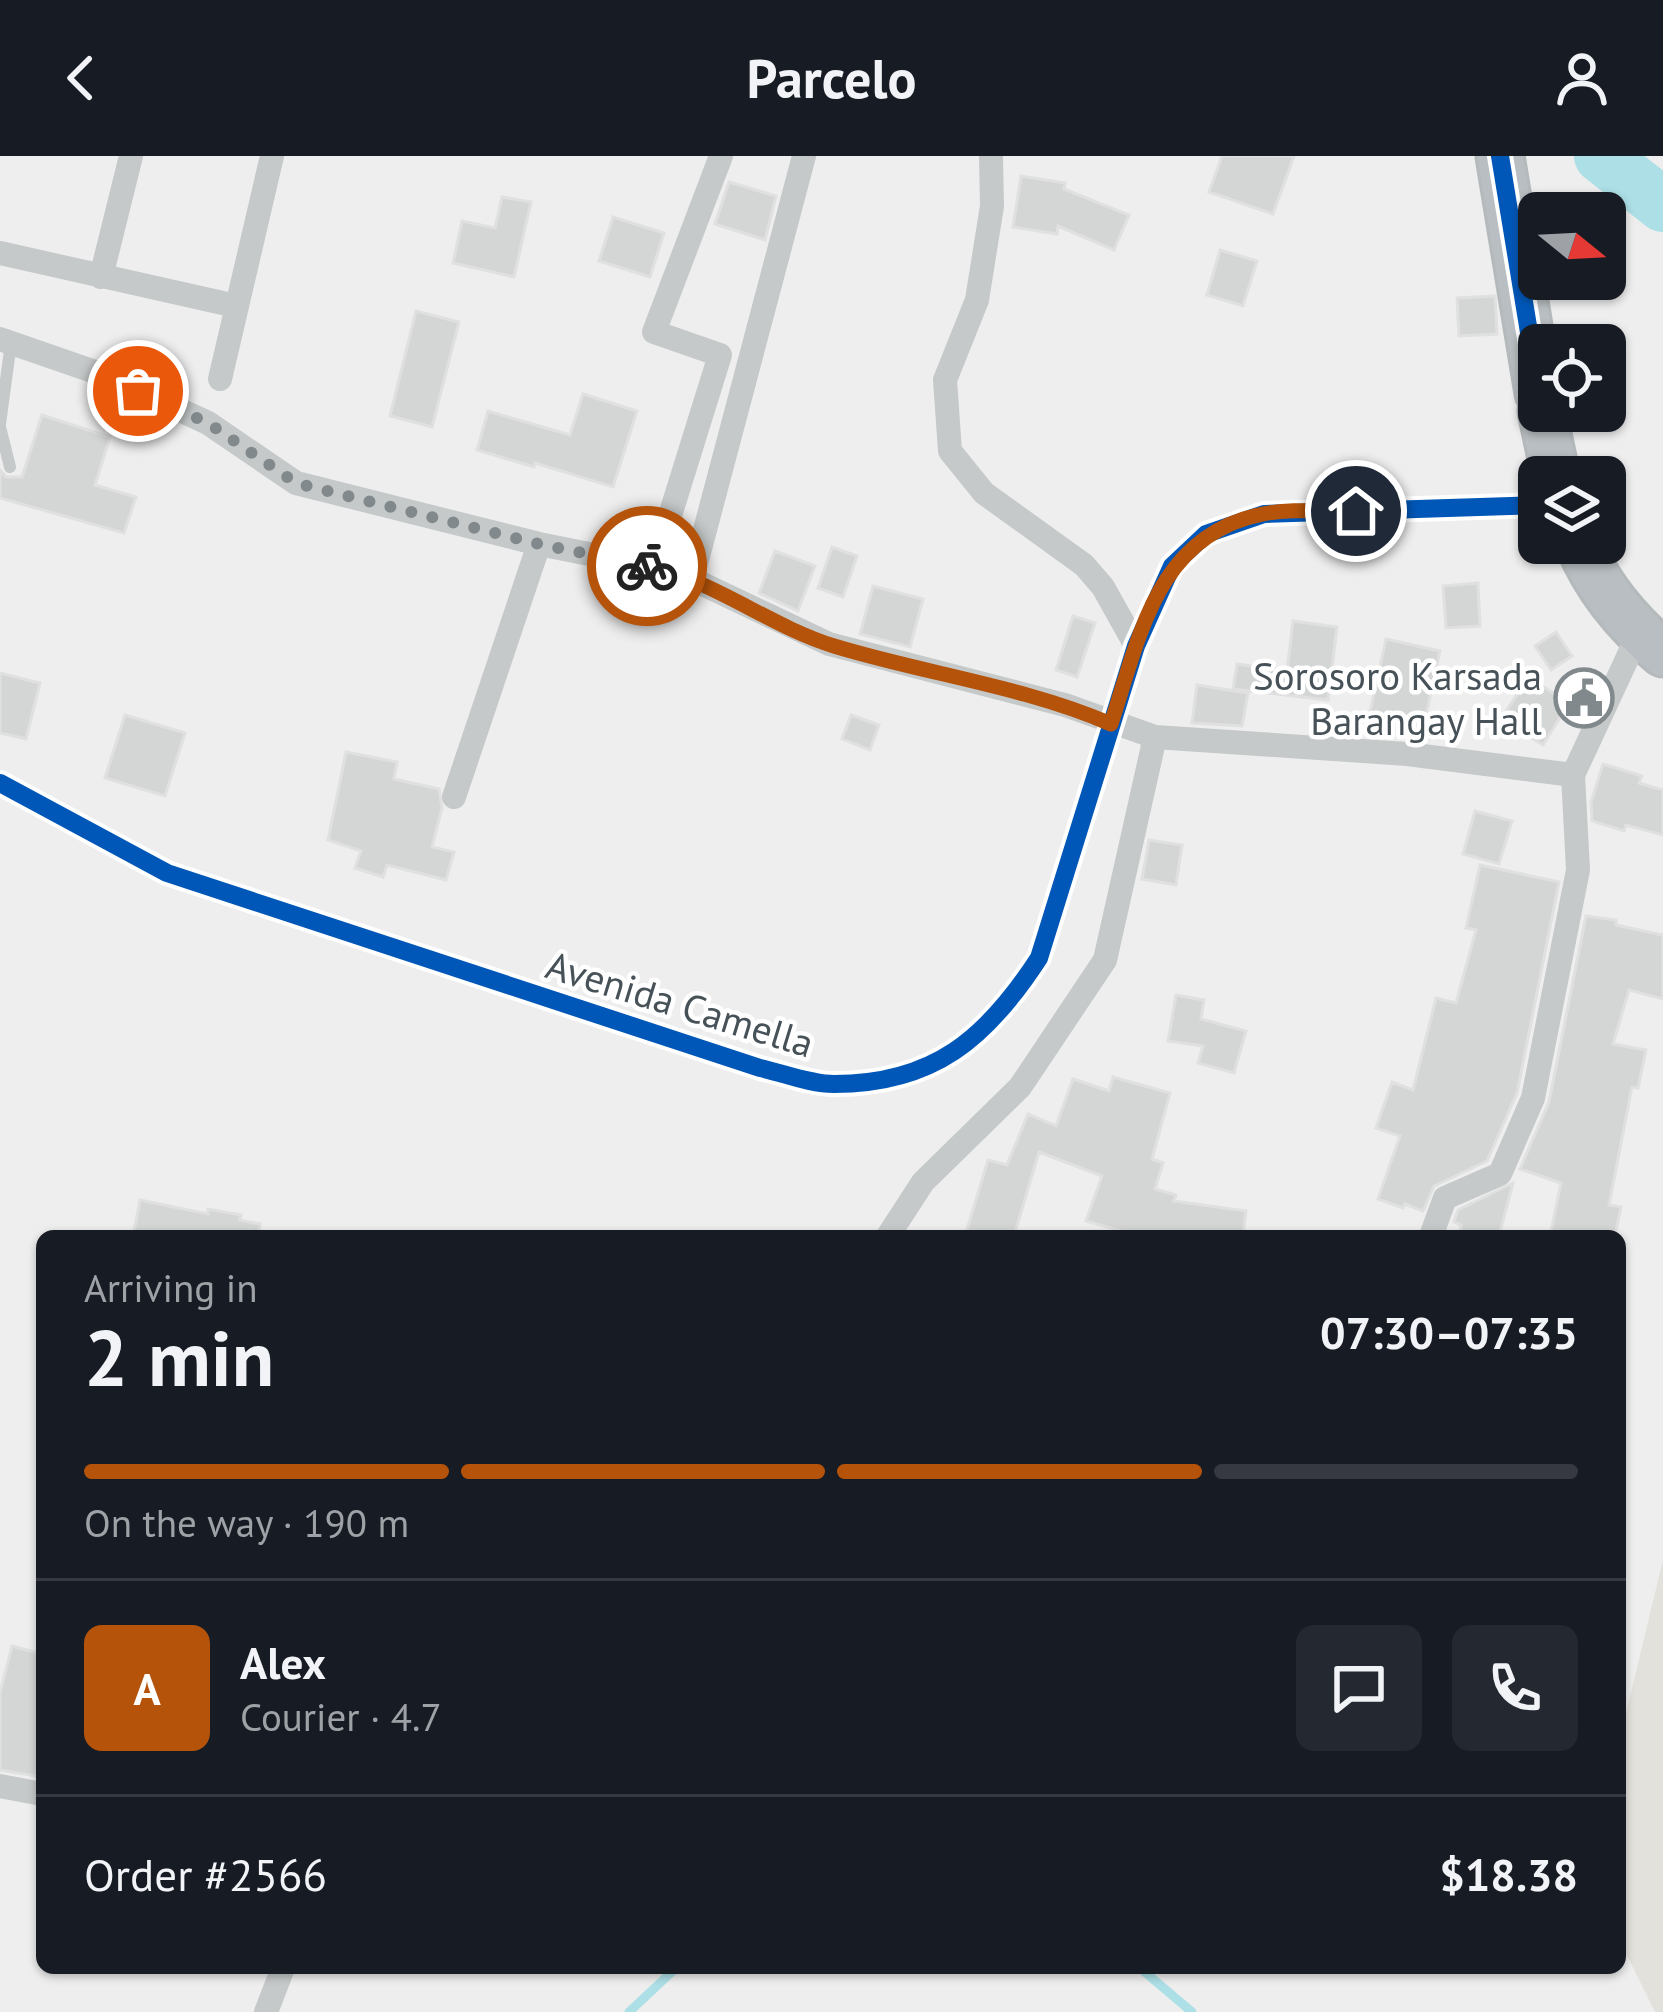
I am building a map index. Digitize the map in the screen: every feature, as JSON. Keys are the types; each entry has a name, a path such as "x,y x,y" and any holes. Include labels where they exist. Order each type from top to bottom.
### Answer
{"highway":[{"path":"1501,156 1528,324"},
{"path":"1588,564 1593,577 1651,643"}],"street":[{"path":"101,278 131,156"},
{"path":"220,379 272,156"},
{"path":"654,567 719,355 654,332 721,156"},
{"path":"692,579 804,156"},
{"path":"991,156 992,206 977,300 945,380 950,451 984,493 1084,565 1103,587 1136,646"},
{"path":"0,253 236,306"},
{"path":"5,341 104,375 208,423 296,483 539,544 654,567 692,579 829,644 1065,705 1155,737 1407,754 1573,776"},
{"name":"Avenida Camella","path":"0,783 167,873 760,1068 831,1084 888,1077 931,1064 977,1038 1012,1001 1039,958 1136,646 1172,566 1206,534 1264,514 1518,506"},
{"path":"454,797 539,544"},
{"path":"1433,1230 1445,1198 1500,1174 1533,1098 1578,870 1573,776 1651,643"},
{"path":"892,1230 923,1182 1020,1087 1105,960 1155,737"},
{"path":"0,1786 36,1793"},
{"path":"266,2012 281,1974"}],"lane":[{"path":"5,341 0,425 10,467"}],"shaded area":[{"path":"1663,1560 1663,2012 1655,2012 1626,1953 1626,1713"}],"building":[{"path":"1222,156 1294,156 1273,214 1209,192"},
{"path":"1021,176 1065,183 1064,189 1129,215 1114,250 1058,226 1057,234 1013,227"},
{"path":"729,182 776,196 765,240 715,224"},
{"path":"502,197 531,202 514,277 453,263 462,221 495,228"},
{"path":"613,217 664,233 650,277 599,261"},
{"path":"1220,250 1257,261 1243,306 1207,295"},
{"path":"1495,296 1497,334 1459,336 1457,298"},
{"path":"416,311 459,322 432,427 390,416"},
{"path":"583,394 637,411 613,487 477,450 488,411 570,435"},
{"path":"42,415 110,437 95,485 136,497 124,533 0,498 0,470 6,477 22,477"},
{"path":"832,547 857,556 843,597 818,588"},
{"path":"775,551 815,566 798,611 759,593"},
{"path":"1478,583 1480,626 1446,628 1443,586"},
{"path":"873,586 923,599 910,647 860,634"},
{"path":"1073,616 1095,623 1077,677 1056,670"},
{"path":"1293,621 1337,627 1328,700 1233,689 1237,664 1287,671"},
{"path":"1556,632 1572,656 1551,670 1535,646"},
{"path":"1386,639 1440,651 1421,739 1366,730"},
{"path":"0,673 40,683 26,739 0,733"},
{"path":"1528,677 1569,703 1543,745 1501,719"},
{"path":"1197,685 1248,693 1242,726 1192,723"},
{"path":"125,715 185,733 165,796 105,778"},
{"path":"851,715 879,725 870,750 842,739"},
{"path":"346,752 397,762 394,779 439,789 442,808 432,847 454,852 446,880 387,865 383,877 355,868 361,851 328,840"},
{"path":"1603,764 1642,776 1639,783 1663,790 1663,835 1626,825 1624,831 1592,821 1591,802"},
{"path":"1475,811 1512,821 1499,864 1463,854"},
{"path":"1149,840 1182,845 1176,885 1142,879"},
{"path":"1480,865 1559,882 1517,1093 1487,1161 1434,1186 1423,1211 1405,1204 1403,1208 1378,1199 1400,1136 1376,1128 1392,1082 1413,1090 1436,998 1456,1003 1476,930 1466,928"},
{"path":"1586,916 1663,935 1663,999 1629,990 1613,1044 1646,1050 1638,1088 1632,1087 1609,1205 1621,1207 1616,1230 1551,1230 1561,1183 1520,1169 1549,1102"},
{"path":"1176,995 1204,1000 1201,1019 1246,1031 1234,1073 1198,1063 1203,1046 1168,1041"},
{"path":"1113,1077 1170,1093 1152,1159 1163,1163 1155,1189 1176,1195 1174,1201 1246,1211 1244,1230 1117,1230 1086,1221 1102,1176 1039,1152 1016,1230 967,1230 988,1160 1007,1165 1028,1114 1056,1126 1073,1079 1109,1091"},
{"path":"1513,1183 1501,1230 1460,1230 1461,1225 1454,1222 1458,1210"},
{"path":"140,1200 208,1214 208,1209 241,1215 240,1220 260,1224 260,1230 134,1230"},
{"path":"12,1646 36,1652 36,1776 0,1770 0,1693"}],"waterway":[{"path":"1601,156 1663,205"},
{"path":"629,2012 670,1974"},
{"path":"1147,1974 1192,2012"}],"cycle path":[{"path":"1500,156 1528,324"},
{"path":"0,783 167,873 760,1068 825,1084 869,1082 901,1076 954,1051 999,1011 1039,958 1136,646 1172,566 1206,534 1264,514 1518,506"}],"way so far":[{"path":"138,391 208,423 296,483 647,566"}],"place":[{"name":"Sorosoro Karsada Barangay Hall","path":"1584,698"}],"route":[{"path":"647,566 692,579 829,644 1065,705 1111,724 1136,646 1172,566 1206,534 1264,514 1356,511"}]}
